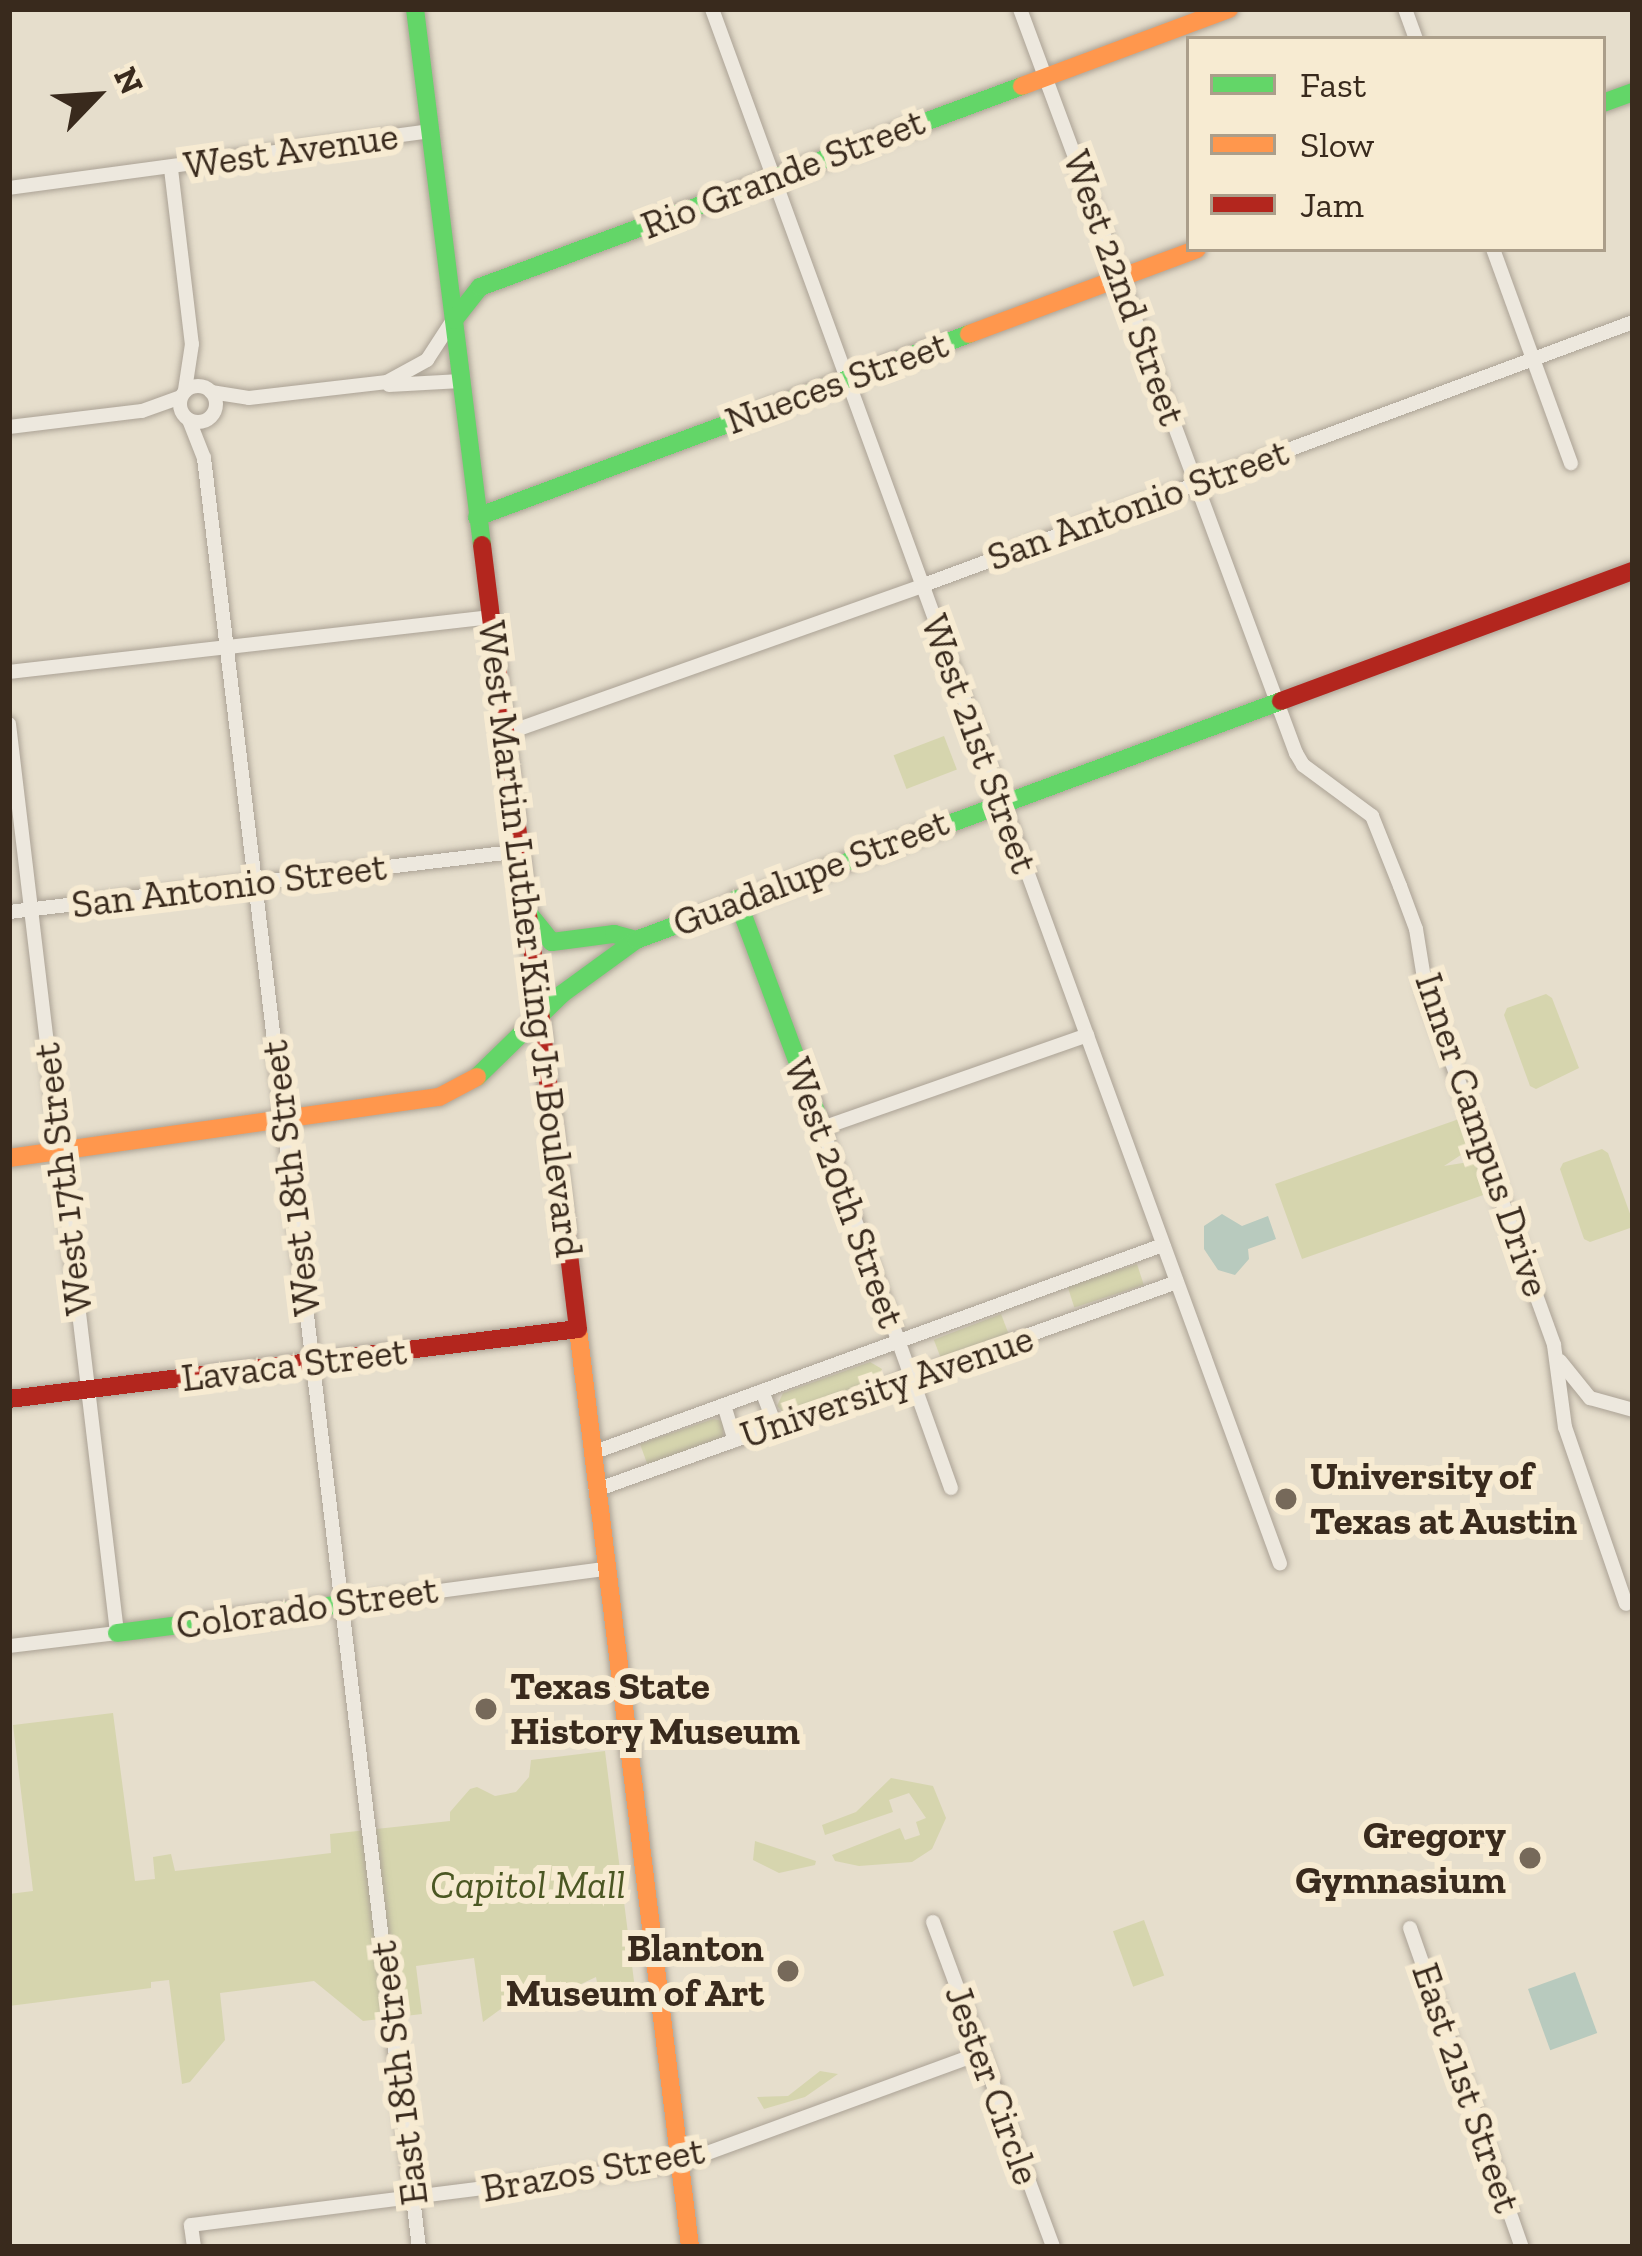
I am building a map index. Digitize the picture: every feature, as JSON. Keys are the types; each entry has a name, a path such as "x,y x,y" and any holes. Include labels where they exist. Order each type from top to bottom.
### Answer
{"main road":[{"name":"West Martin Luther King Jr Boulevard","path":"415,9 690,2247"},
{"name":"Rio Grande Street","path":"454,320 480,287 1229,9"},
{"name":"Nueces Street","path":"477,517 1189,252"},
{"name":"Guadalupe Street","path":"9,1157 439,1097 488,1072 596,964 636,940 1633,571"},
{"name":"West 20th Street","path":"737,899 821,1128"},
{"path":"529,914 552,943 614,934 636,940"},
{"name":"Lavaca Street","path":"9,1399 578,1329"},
{"name":"Colorado Street","path":"117,1633 342,1604"}],"street":[{"name":"West 21st Street","path":"712,9 1280,1564"},
{"name":"West 22nd Street","path":"1020,9 1276,703"},
{"name":"West Avenue","path":"9,188 171,170 431,130"},
{"path":"171,170 192,344 210,390"},
{"path":"1494,252 1571,463"},
{"name":"Rio Grande Street","path":"372,385 421,365 454,320"},
{"name":"San Antonio Street","path":"507,733 921,586 1633,322"},
{"path":"9,428 142,411 183,394 192,344"},
{"name":"Rio Grande Street","path":"183,394 210,390 249,398 461,381"},
{"name":"West 18th Street","path":"204,458 212,416 210,390"},
{"name":"West 18th Street","path":"183,394 186,418 204,458 378,1899"},
{"name":"Rio Grande Street","path":"186,418 212,416 249,398"},
{"path":"142,411 186,418"},
{"path":"9,672 490,617"},
{"name":"Inner Campus Drive","path":"1276,703 1303,765 1367,810 1376,824 1416,929 1426,991 1554,1345 1564,1426 1626,1604"},
{"name":"West 17th Street","path":"9,724 117,1633"},
{"name":"San Antonio Street","path":"9,912 521,851"},
{"path":"821,1128 1087,1035"},
{"name":"West 20th Street","path":"821,1128 951,1488"},
{"name":"University Avenue","path":"592,1453 1163,1245"},
{"name":"University Avenue","path":"596,1490 1177,1282"},
{"path":"1554,1345 1570,1379 1590,1398 1633,1410"},
{"path":"762,1391 775,1425"},
{"path":"724,1405 735,1440"},
{"name":"Colorado Street","path":"342,1604 605,1569"},
{"name":"Colorado Street","path":"9,1646 117,1633"},
{"name":"East 18th Street","path":"378,1899 419,2247"},
{"name":"Jester Circle","path":"933,1922 1052,2247"},
{"name":"East 21st Street","path":"1410,1928 1522,2247"},
{"name":"Brazos Street","path":"194,2247 191,2224 413,2200 680,2163 981,2053"}],"green space":[{"path":"944,736 957,770 906,789 894,755"},
{"path":"1546,994 1552,998 1579,1068 1536,1089 1530,1086 1504,1015 1507,1008"},
{"path":"1459,1119 1470,1149 1444,1166 1475,1161 1486,1194 1302,1259 1275,1184"},
{"path":"1602,1149 1608,1153 1633,1222 1630,1228 1590,1242 1584,1239 1560,1169 1563,1163"},
{"path":"1137,1264 1144,1285 1074,1307 1068,1287"},
{"path":"1001,1314 1009,1335 942,1360 934,1340"},
{"path":"870,1362 882,1369 877,1383 786,1415 777,1406 783,1393"},
{"path":"713,1419 723,1421 723,1438 648,1466 640,1444"},
{"name":"Capitol Mall","path":"113,1713 135,1881 155,1879 153,1857 171,1854 175,1871 331,1853 330,1834 450,1821 450,1812 470,1789 477,1787 495,1796 516,1792 529,1777 531,1760 605,1751 635,1989 599,1993 596,1977 577,1986 552,1986 520,1995 483,2022 474,1958 416,1966 422,2014 363,2021 314,1981 220,1993 225,2040 190,2082 182,2084 169,1980 151,1982 151,1988 9,2006 9,1894 33,1891 13,1725"},
{"path":"891,1778 933,1786 946,1818 932,1849 912,1862 859,1866 835,1861 832,1855 900,1828 905,1840 920,1835 916,1822 926,1818 909,1793 889,1800 893,1812 825,1835 822,1825 856,1812"},
{"path":"755,1841 816,1861 815,1865 779,1873 753,1860"},
{"path":"1144,1920 1164,1975 1133,1987 1113,1931"},
{"path":"820,2071 838,2074 805,2097 764,2109 757,2097 788,2096"}],"shaded area":[{"path":"1222,1214 1242,1226 1268,1216 1276,1239 1248,1249 1249,1259 1235,1275 1218,1270 1204,1249 1204,1226"},
{"path":"1575,1972 1597,2033 1550,2050 1528,1989"}],"traffic: fast":[{"path":"415,9 482,545"},
{"path":"454,320 480,287 1022,86"},
{"path":"1606,102 1633,92"},
{"path":"477,517 969,334"},
{"path":"477,1077 562,994 636,940 1281,701"},
{"path":"737,899 822,1128"},
{"path":"529,914 552,942 614,934 636,940"},
{"path":"117,1633 342,1604"}],"traffic: slow":[{"path":"1022,86 1229,9"},
{"path":"969,334 1189,252"},
{"path":"9,1158 439,1097 477,1077"},
{"path":"578,1329 690,2247"}],"traffic: jam":[{"path":"482,545 541,1021"},
{"path":"1281,701 1633,571"},
{"path":"9,1399 578,1329 541,1021"}],"place":[{"name":"University of Texas at Austin","path":"1286,1499"},
{"name":"Texas State History Museum","path":"486,1709"},
{"name":"Gregory Gymnasium","path":"1530,1858"},
{"name":"Blanton Museum of Art","path":"788,1971"}]}
